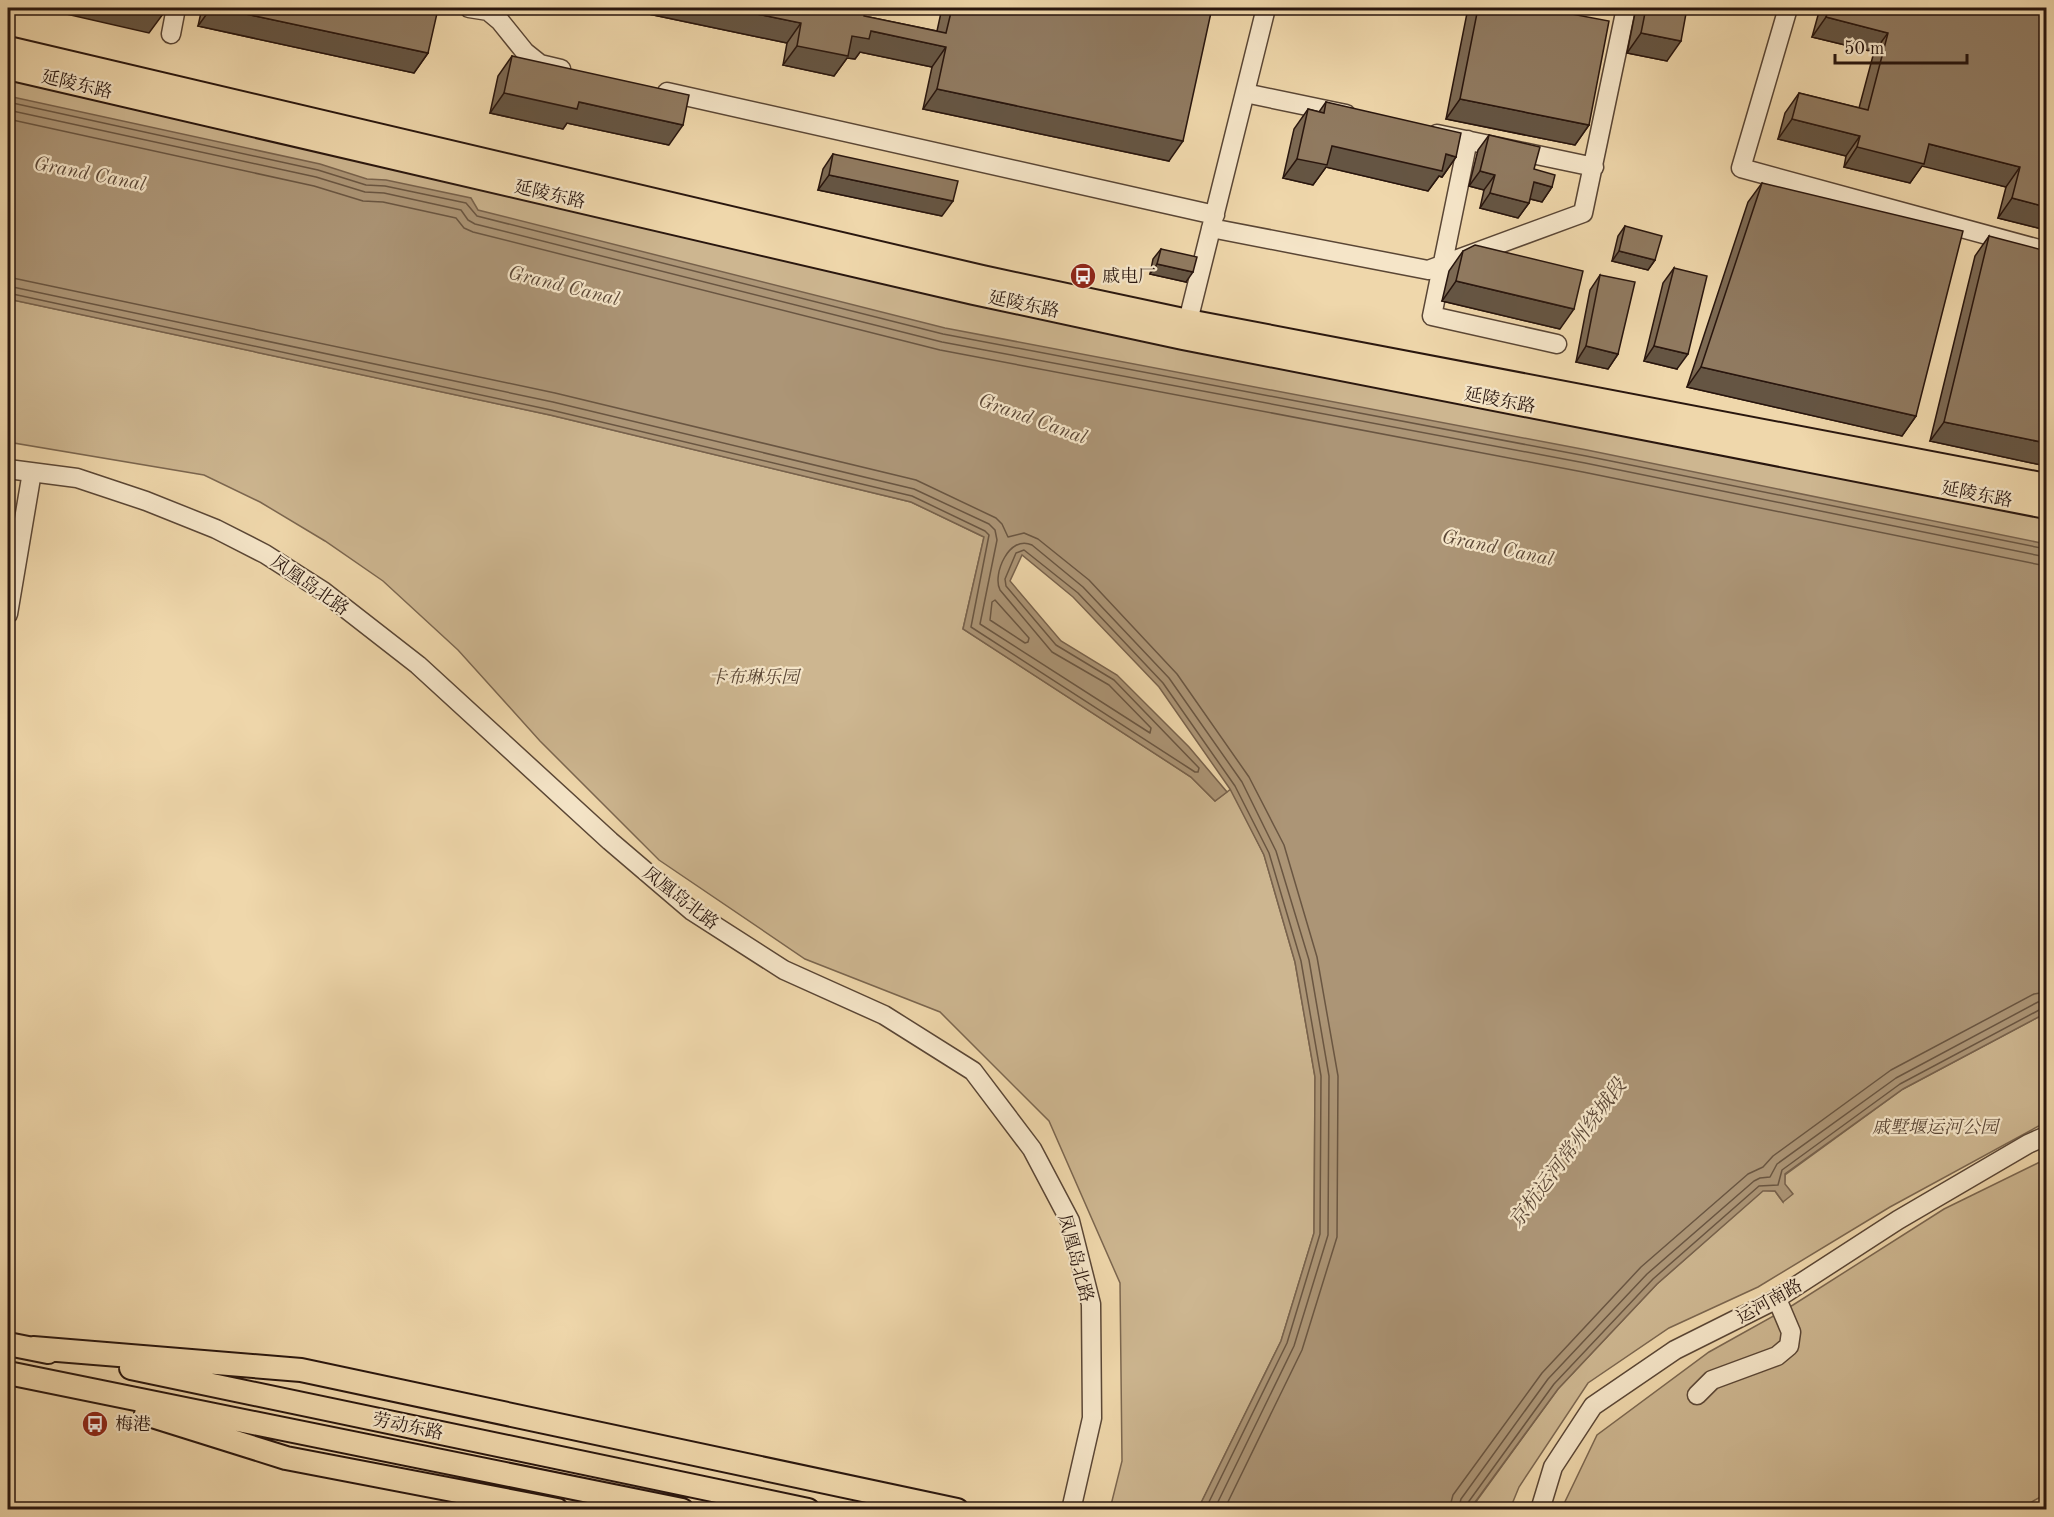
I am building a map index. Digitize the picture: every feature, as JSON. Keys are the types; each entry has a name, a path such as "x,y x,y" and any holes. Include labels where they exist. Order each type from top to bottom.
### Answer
{"main road":[{"name":"延陵东路","path":"8,48 982,278 1188,321 2046,485"},
{"name":"延陵东路","path":"8,68 974,293 1183,338 2046,507"},
{"name":"劳动东路","path":"8,1344 808,1509"},
{"path":"33,1348 301,1370 957,1509"},
{"name":"劳动东路","path":"17,1375 682,1509"},
{"path":"17,1375 286,1458 557,1509"}],"street":[{"path":"171,34 177,8"},
{"path":"469,8 502,14 525,52 540,64 575,72"},
{"path":"1188,321 1266,8"},
{"path":"645,87 1213,222 1428,270 1583,213 1626,8"},
{"path":"1788,8 1741,168 2046,251"},
{"path":"1245,93 1367,119"},
{"path":"1423,131 1594,167"},
{"path":"1468,140 1432,316 1557,344"},
{"name":"凤凰岛北路","path":"8,469 76,478 146,501 216,529 265,554 323,591 418,665 610,841 692,911 784,970 884,1015 973,1071 1032,1149 1070,1221 1090,1304 1092,1418 1071,1509"},
{"path":"8,614 32,472"},
{"name":"运河南路","path":"1540,1509 1553,1467 1593,1406 1675,1350 1777,1299 1898,1220 2028,1144 2046,1136"},
{"path":"1697,1395 1712,1380 1777,1356 1789,1346 1791,1332 1777,1299"}],"green space":[{"path":"8,80 961,301 2046,515 2046,563 957,335 8,109"},
{"name":"卡布琳乐园","path":"8,299 550,415 911,502 984,537 963,629 1191,777 1215,801 1231,789 1264,855 1295,962 1315,1077 1314,1233 1281,1341 1198,1509 1110,1509 1122,1461 1120,1283 1049,1121 940,1012 805,959 659,860 540,741 458,650 383,581 325,541 260,502 204,475 8,442"},
{"name":"戚墅堰运河公园","path":"2046,1013 2046,1122 1890,1207 1758,1287 1669,1328 1588,1383 1519,1487 1510,1509 1470,1510 1558,1389 1657,1284 1763,1190 1775,1191 1783,1202 1785,1175 1903,1089"},
{"path":"2046,1159 2046,1494 2017,1510 1561,1510 1597,1435 1709,1352 1793,1305 1944,1209"}],"water":[{"path":"8,96 320,164 367,179 386,180 471,198 478,210 945,328 1587,450 2046,544 2046,1013 1903,1089 1785,1174 1785,1184 1793,1194 1783,1202 1775,1191 1763,1191 1657,1284 1558,1389 1470,1509 1198,1509 1281,1341 1314,1233 1315,1077 1295,962 1264,855 1230,789 1159,687 1073,597 1022,555 1010,581 1061,641 1117,675 1189,747 1227,792 1215,801 1191,777 963,629 984,537 911,502 550,415 8,299"}],"building":[{"path":"138,8 165,8 163,14"},
{"path":"218,8 429,8 438,9 428,53"},
{"path":"727,8 866,8 864,16 946,33 952,8 1212,8 1183,141 937,89 946,47 871,31 869,39 852,36 848,56 797,46 801,23"},
{"path":"1478,8 1540,8 1609,21 1589,125 1460,99"},
{"path":"1646,8 1687,8 1681,41 1641,33"},
{"path":"1829,8 2046,8 2046,207 2012,198 2020,167 1929,144 1924,164 1857,147 1860,136 1792,119 1799,93 1868,110 1888,33 1826,17"},
{"path":"512,56 689,95 683,125 579,102 577,109 504,93"},
{"path":"1326,102 1461,133 1456,157 1446,154 1442,171 1332,146 1327,165 1297,159 1308,109 1324,113"},
{"path":"1489,135 1540,147 1534,169 1555,175 1552,187 1534,182 1529,203 1490,193 1495,175 1480,171"},
{"path":"833,154 958,181 953,201 829,175"},
{"path":"1762,183 1963,231 1916,416 1701,367"},
{"path":"1625,226 1662,236 1655,260 1619,251"},
{"path":"1989,236 2046,251 2046,443 1944,422"},
{"path":"1475,245 1583,271 1574,309 1456,281 1463,251"},
{"path":"1161,249 1197,257 1193,272 1157,264"},
{"path":"1674,268 1707,276 1688,354 1654,346"},
{"path":"1600,275 1635,282 1618,354 1586,346"}],"place":[{"name":"戚电厂","path":"1083,276"},
{"name":"梅港","path":"95,1424"}],"water label":[{"name":"Grand Canal","path":"90,173"},
{"name":"Grand Canal","path":"564,285"},
{"name":"Grand Canal","path":"1033,418"},
{"name":"Grand Canal","path":"1498,547"},
{"name":"京杭运河常州绕城段","path":"1567,1153"}]}
